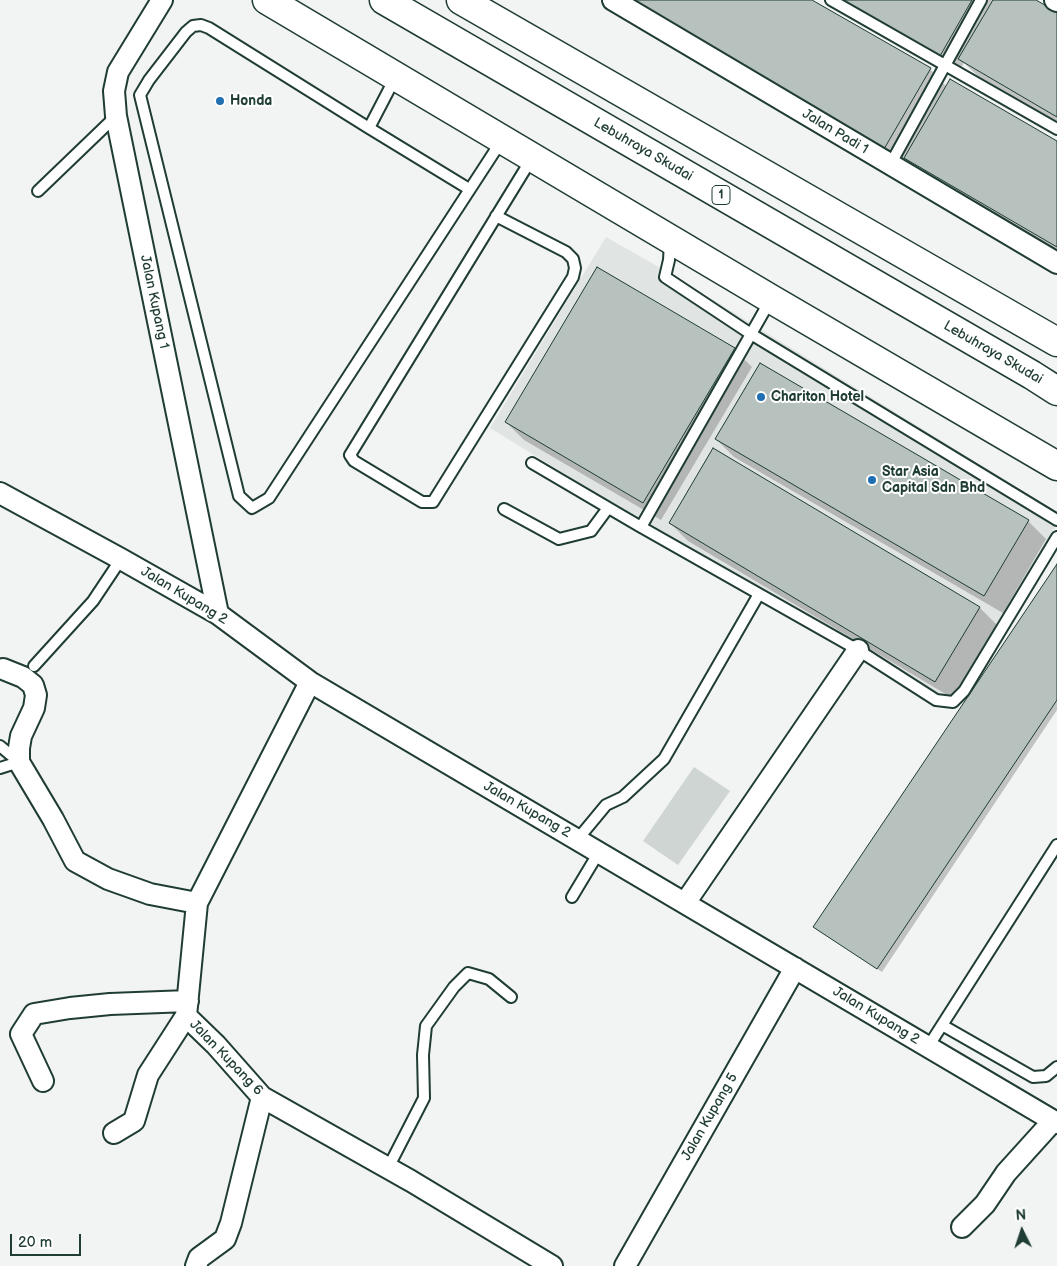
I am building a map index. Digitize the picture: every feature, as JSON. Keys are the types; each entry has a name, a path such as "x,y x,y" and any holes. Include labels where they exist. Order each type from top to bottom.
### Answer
{"main road":[{"path":"268,0 771,299 1057,466"},
{"name":"Lebuhraya Skudai","path":"384,0 1057,391"},
{"path":"461,0 1057,342"}],"street":[{"name":"Jalan Kupang 1","path":"162,0 118,72 114,91 116,116 218,614"},
{"name":"Jalan Padi 1","path":"613,0 1057,263"},
{"name":"Jalan Kupang 2","path":"0,493 218,614 310,682 1055,1122"},
{"path":"685,903 858,650"},
{"path":"3,669 33,685 36,695 34,708 9,765 54,819 75,860 108,879 150,894 197,903"},
{"name":"Jalan Kupang 6","path":"310,682 197,903 187,1008 216,1045 262,1097 388,1168 552,1266"},
{"name":"Jalan Kupang 5","path":"625,1266 795,968"},
{"path":"43,1081 21,1034 34,1014 110,1004 187,1008 148,1075 134,1121 114,1133"},
{"path":"196,1266 200,1258 224,1239 231,1223 262,1097"},
{"path":"962,1227 985,1204 1006,1173 1055,1122"}],"lane":[{"path":"831,0 1057,129"},
{"path":"890,165 981,0"},
{"path":"469,189 209,28 201,25 193,26 186,32 149,80 140,95 239,496 252,508 269,498 502,139"},
{"path":"369,128 397,76"},
{"path":"38,191 116,116"},
{"path":"496,216 566,252 573,259 575,268 573,277 433,502 422,502 354,461 350,455 532,157"},
{"path":"670,239 669,260 665,277 750,334 1057,520"},
{"path":"641,527 771,299"},
{"path":"532,463 858,650 936,700 953,702 964,691 1057,537"},
{"path":"504,509 559,539 591,531 608,508"},
{"path":"34,666 93,601 121,559"},
{"path":"577,840 606,805 623,798 664,758 759,594"},
{"path":"0,746 9,765"},
{"path":"928,1047 1057,845"},
{"path":"572,897 598,852"},
{"path":"388,1168 424,1098 423,1055 426,1026 454,987 468,973 489,979 511,997"},
{"path":"942,1025 1033,1078 1046,1076 1057,1067"}],"shaded area":[{"path":"606,237 671,274 1057,512 1057,524 959,686 950,695 939,695 853,641 635,517 490,428"},
{"path":"694,767 730,791 678,865 643,841"}],"building":[{"path":"626,0 812,0 931,68 884,149"},
{"path":"843,0 972,0 940,56"},
{"path":"993,0 1036,0 1057,12 1057,117 958,59"},
{"path":"950,79 1057,141 1057,247 904,158"},
{"path":"597,267 735,348 643,503 505,422"},
{"name":"Star Asia Capital Sdn Bhd","path":"760,363 1029,520 984,596 715,439"},
{"path":"713,448 980,607 935,682 669,523"},
{"path":"1057,564 1057,700 877,969 813,927"}],"place":[{"name":"Honda","path":"220,101"},
{"name":"Chariton Hotel","path":"761,397"},
{"name":"Star Asia Capital Sdn Bhd","path":"872,480"}]}
